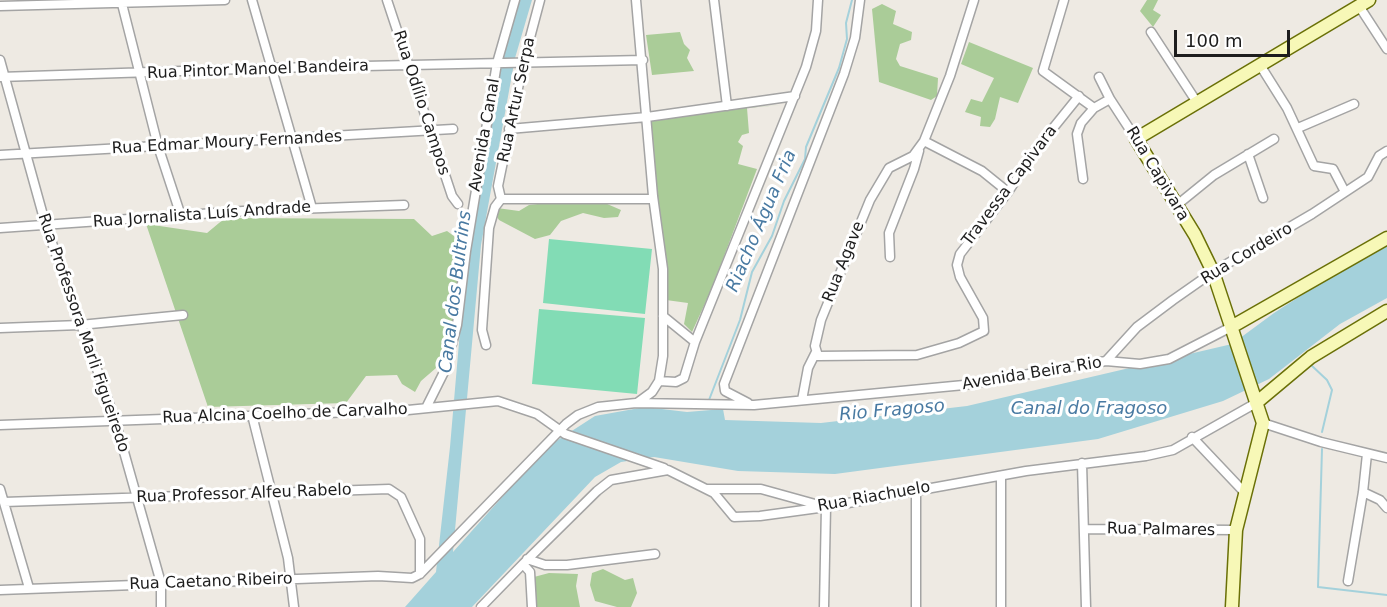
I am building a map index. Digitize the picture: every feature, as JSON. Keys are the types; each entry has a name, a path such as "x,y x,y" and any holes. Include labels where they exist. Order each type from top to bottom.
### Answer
{"main road":[{"path":"1136,139 1198,104 1361,2"},
{"name":"Rua Capivara","path":"1136,139 1177,206 1213,272 1263,423"},
{"name":"Avenida Beira Rio","path":"1234,331 1387,238"},
{"path":"1255,400 1311,357 1387,311"},
{"path":"1232,607 1236,530 1263,423"}],"street":[{"path":"0,6 225,0"},
{"path":"252,0 294,139 312,208"},
{"name":"Rua Odílio Campos","path":"387,0 452,196 458,204"},
{"name":"Avenida Canal","path":"426,408 445,370 457,325 466,251 499,63 515,0"},
{"name":"Rua Artur Serpa","path":"501,199 498,186 519,64 540,0"},
{"path":"636,0 643,60 653,199 663,269 663,356 659,381 652,392 636,404"},
{"path":"714,0 727,106"},
{"path":"659,381 683,379 694,342 795,96 814,39 818,0"},
{"path":"754,405 730,395 725,391 724,384 844,74 855,38 860,0"},
{"path":"1064,0 1043,71 1094,108"},
{"path":"121,1 158,146 181,216"},
{"path":"1361,2 1387,49"},
{"path":"890,257 889,233 950,76 973,4"},
{"path":"1151,32 1198,104"},
{"name":"Rua Professora Marli Figueiredo","path":"0,60 2,77 27,154 46,226 115,420 161,583 161,607"},
{"name":"Rua Pintor Manoel Bandeira","path":"2,77 272,68 643,60"},
{"path":"1260,65 1298,128 1314,166 1333,169 1346,192"},
{"name":"Rua Capivara","path":"1099,77 1110,99 1136,139"},
{"path":"509,129 647,117 795,96"},
{"name":"Travessa Capivara","path":"816,352 824,358 917,355 959,343 980,334 986,326 962,281 958,270 958,258 1008,192 1036,148 1079,96"},
{"path":"1083,179 1077,134 1082,123 1094,108 1110,99"},
{"path":"1298,128 1354,104"},
{"name":"Rua Edmar Moury Fernandes","path":"0,155 453,129"},
{"path":"1177,206 1214,175 1274,139"},
{"path":"922,144 982,171 1008,192"},
{"name":"Rua Agave","path":"801,400 808,368 816,352 821,320 870,200 889,168 913,156 922,144"},
{"name":"Rua Cordeiro","path":"1106,361 1137,327 1213,272 1368,177 1376,159 1387,151"},
{"path":"1248,154 1263,198"},
{"path":"486,345 482,330 489,228 495,207 501,199 653,199"},
{"name":"Rua Jornalista Luís Andrade","path":"0,228 312,208 404,205"},
{"path":"0,328 183,315"},
{"path":"663,316 694,342"},
{"name":"Avenida Beira Rio","path":"420,574 563,433 573,418 586,411 616,404 754,405 964,385 1106,361 1131,365 1169,359 1234,331"},
{"name":"Rua Riachuelo","path":"668,470 716,495 734,517 826,507 1001,476 1082,463 1146,456 1173,450 1192,436 1255,400"},
{"name":"Rua Alcina Coelho de Carvalho","path":"0,425 450,408 498,401 537,414 563,433 668,470"},
{"path":"252,415 293,580 294,607"},
{"path":"1263,423 1366,454 1387,458"},
{"path":"1192,436 1245,493"},
{"path":"1348,581 1364,492 1366,454"},
{"path":"1082,463 1086,607"},
{"path":"481,607 604,484 621,478 668,470"},
{"path":"1001,476 1001,607"},
{"path":"0,489 29,588"},
{"name":"Rua Professor Alfeu Rabelo","path":"4,502 393,489 401,497 420,539 420,574"},
{"path":"707,489 761,489 826,507 824,607"},
{"path":"916,490 916,607"},
{"path":"1364,492 1380,500 1387,508"},
{"name":"Rua Palmares","path":"1085,529 1236,530"},
{"path":"525,561 545,565 567,565 655,554"},
{"path":"525,561 530,572 532,607"},
{"name":"Rua Caetano Ribeiro","path":"0,590 378,576 409,579 420,574"}],"green space":[{"path":"1147,0 1158,0 1153,10 1161,15 1153,27 1140,11"},
{"path":"882,4 896,11 893,24 912,32 911,40 900,44 896,59 900,66 938,78 937,96 931,100 879,82 872,9"},
{"path":"680,32 684,44 690,50 687,58 694,71 652,75 646,35"},
{"path":"969,42 1033,68 1018,103 1000,97 995,119 990,127 980,126 981,117 965,112 971,99 982,102 994,78 961,64"},
{"path":"781,105 747,108 749,133 742,135 738,142 743,146 738,164 757,169 712,288 692,332 684,324 688,303 666,300 647,117 677,113"},
{"path":"572,200 598,200 621,210 618,217 604,218 583,213 561,221 550,235 535,239 499,220 496,215 497,208 519,211 529,205"},
{"path":"225,218 414,219 432,236 447,231 462,242 450,351 421,381 415,392 402,384 397,375 366,376 346,403 208,407 146,224 207,233"},
{"path":"549,239 652,249 645,314 543,303"},
{"path":"539,309 645,318 637,394 532,384"},
{"path":"603,569 625,580 633,578 637,593 631,607 617,607 595,601 590,585 592,573"},
{"path":"549,573 578,574 576,586 580,607 533,607 534,577"}],"water":[{"name":"Canal do Fragoso","path":"519,0 532,0 515,58 481,245 453,552 547,447 595,416 645,407 687,412 723,409 725,420 821,423 967,406 1232,344 1274,313 1387,240 1387,298 1340,324 1269,379 1223,401 1098,439 835,474 738,471 654,457 621,462 595,477 472,607 405,607 436,572 450,447 466,261 502,58"}],"waterway":[{"name":"Riacho Água Fria","path":"709,400 740,320 752,272 772,236 784,201 805,159 806,147 839,68 847,39 846,23 852,0"},
{"path":"1311,365 1327,380 1332,390 1322,432"},
{"path":"1322,449 1318,587 1387,595"}],"water label":[{"name":"Canal dos Bultrins","path":"456,292"},
{"name":"Rio Fragoso","path":"892,411"}]}
